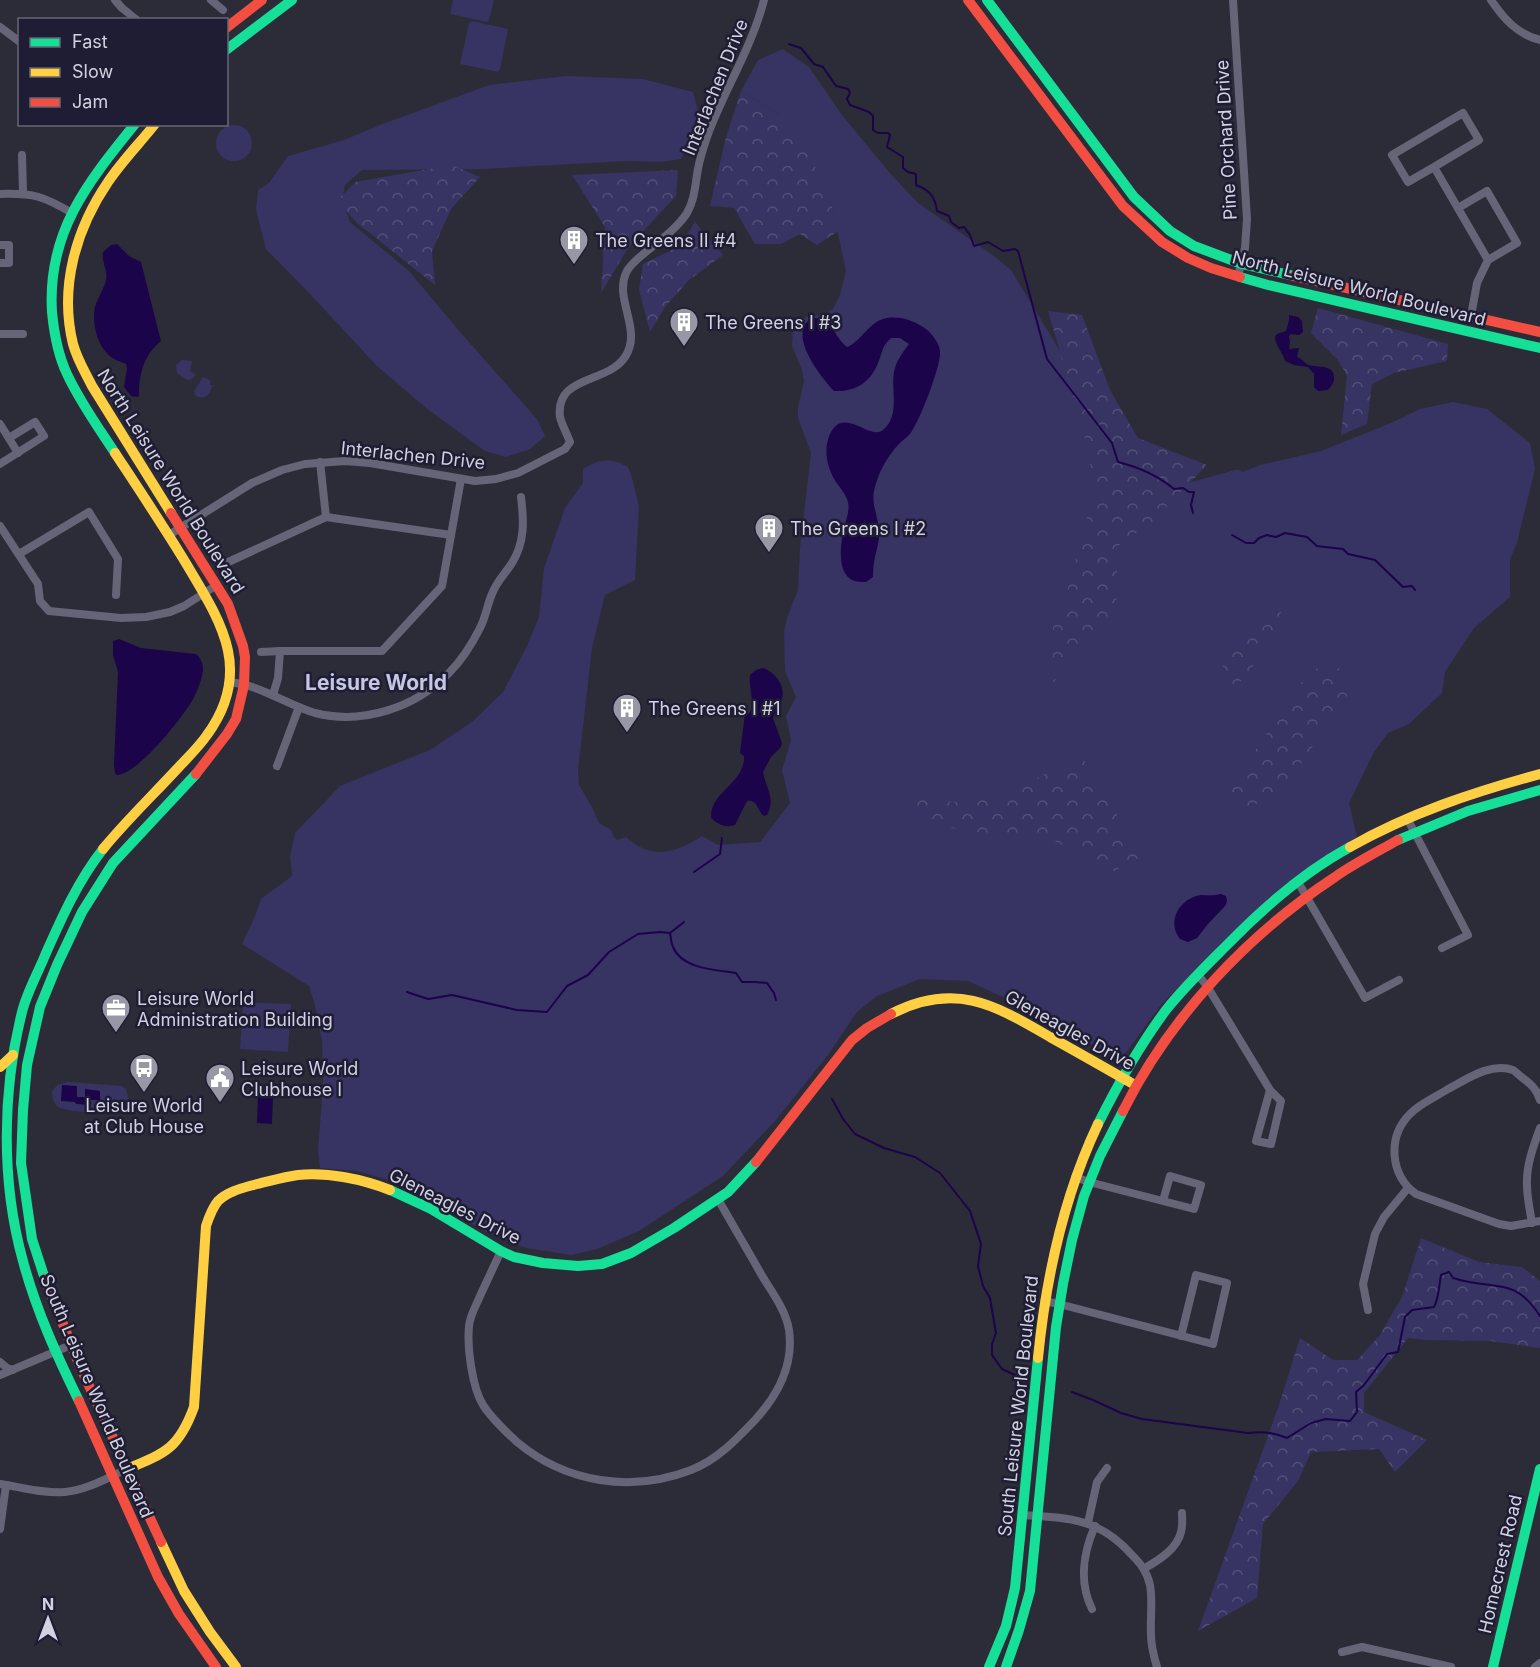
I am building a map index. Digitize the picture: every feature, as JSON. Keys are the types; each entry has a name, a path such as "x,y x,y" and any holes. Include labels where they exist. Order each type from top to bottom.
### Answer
{"street":[{"path":"115,0 134,18"},
{"path":"211,0 223,10"},
{"path":"228,26 262,0"},
{"path":"228,48 292,0"},
{"name":"Interlachen Drive","path":"169,535 252,483 282,470 321,462 345,461 370,463 461,479 484,480 509,476 565,449 570,442 560,416 564,395 575,385 617,366 629,350 632,336 624,291 626,273 633,262 678,225 689,210 694,196 700,159 710,130 753,32 764,0"},
{"name":"North Leisure World Boulevard","path":"987,0 1134,197 1170,231 1186,241 1242,264 1540,332"},
{"name":"Pine Orchard Drive","path":"1233,0 1247,219 1245,248 1238,276"},
{"path":"1491,0 1516,30 1540,40"},
{"name":"North Leisure World Boulevard","path":"974,2 1130,213 1162,242 1188,258 1269,285 1540,348"},
{"path":"0,27 18,40"},
{"path":"1463,113 1479,140 1434,167 1408,182 1392,155 1463,113"},
{"name":"North Leisure World Boulevard","path":"4,1082 13,1054 22,1010 66,907 83,876 122,826 212,728 220,713 229,682 230,668 226,638 214,608 77,393 66,372 59,351 52,312 52,281 62,233 93,178 133,126"},
{"name":"North Leisure World Boulevard","path":"23,1102 27,1065 40,1006 82,912 113,863 190,781 227,734 236,719 244,685 243,646 228,604 92,386 73,346 69,330 69,282 72,258 86,220 110,179 153,126"},
{"path":"22,155 22,194"},
{"path":"1434,167 1488,260"},
{"path":"1458,208 1487,191 1517,243 1488,260 1477,283 1471,316"},
{"path":"0,194 35,195 72,213"},
{"path":"0,245 9,245 9,262 0,263"},
{"path":"0,334 22,334"},
{"path":"0,464 44,436 35,422 9,438"},
{"path":"0,424 18,453"},
{"path":"321,462 326,517"},
{"path":"261,652 382,651 442,586 461,479"},
{"path":"229,682 273,695 314,713 343,718 382,712 419,697 449,673 480,628 486,615 490,596 520,547 524,527 521,497"},
{"path":"19,554 89,512 118,559 116,595"},
{"path":"224,564 326,517 451,535"},
{"path":"0,526 38,584 40,601 49,611 121,618 146,617 170,612 184,606 217,585"},
{"path":"273,695 278,678 280,651"},
{"path":"277,766 299,707"},
{"name":"South Leisure World Boulevard","path":"989,1667 1006,1626 1015,1588 1044,1301 1057,1232 1088,1144 1122,1077 1160,1019 1198,975 1251,920 1298,882 1369,836 1407,819 1475,792 1540,774"},
{"name":"South Leisure World Boulevard","path":"1006,1667 1030,1592 1059,1304 1074,1234 1099,1156 1135,1084 1171,1031 1222,969 1262,931 1307,896 1377,850 1414,833 1514,795 1540,790"},
{"path":"1407,819 1468,935 1442,948"},
{"path":"1298,882 1365,998 1399,980"},
{"path":"1198,975 1270,1090 1281,1101 1271,1144 1256,1141 1270,1090"},
{"name":"Gleneagles Drive","path":"0,1529 3,1484 65,1492 83,1488 160,1455 172,1448 182,1437 194,1407 206,1226 210,1211 218,1200 228,1193 246,1186 290,1176 317,1175 356,1179 407,1196 514,1257 543,1263 578,1266 602,1264 631,1253 674,1228 728,1191 751,1168 852,1040 869,1026 904,1007 930,1000 962,999 989,1005 1018,1018 1135,1084"},
{"path":"0,1067 13,1054"},
{"path":"1540,1100 1533,1086 1513,1070 1497,1068 1479,1073 1410,1113 1398,1128 1394,1148 1398,1171 1408,1188 1427,1199 1499,1224 1511,1226 1536,1222 1527,1187 1527,1173 1540,1128"},
{"path":"4,1082 25,1085"},
{"name":"South Leisure World Boulevard","path":"4,1082 2,1126 5,1165 17,1243 31,1290 147,1553 169,1597 216,1667"},
{"path":"3,1100 23,1102"},
{"name":"South Leisure World Boulevard","path":"23,1102 21,1163 32,1239 46,1286 184,1591 236,1667"},
{"path":"1075,1177 1089,1182 1194,1209 1201,1185 1170,1176 1163,1201"},
{"path":"1368,1310 1363,1284 1375,1234 1384,1217 1408,1188"},
{"path":"501,1251 469,1323 470,1363 483,1405 503,1429 525,1448 573,1474 632,1483 660,1479 693,1469 718,1455 738,1438 763,1411 779,1389 788,1363 789,1328 781,1307 718,1199"},
{"path":"1044,1301 1059,1304 1180,1336 1213,1344 1227,1283 1196,1275 1180,1336"},
{"path":"0,1376 71,1345"},
{"path":"0,1362 13,1370"},
{"path":"1092,1609 1086,1597 1084,1578 1086,1553 1097,1482 1107,1468"},
{"name":"Homecrest Road","path":"1493,1667 1537,1498 1540,1469"},
{"path":"1145,1568 1175,1546 1181,1532 1182,1513"},
{"path":"1023,1515 1073,1519 1091,1525 1109,1533 1123,1544 1145,1568 1150,1586 1151,1639 1157,1667"},
{"path":"1342,1652 1362,1647 1450,1667"},
{"path":"1535,1667 1540,1663"}],"green space":[{"path":"453,0 494,0 489,20 487,22 450,14"},
{"path":"472,21 508,29 498,72 460,64 469,23"},
{"path":"783,49 809,67 842,115 918,203 1011,270 1100,422 1177,486 1235,470 1243,472 1260,465 1321,451 1420,409 1453,402 1487,409 1530,443 1535,469 1517,543 1510,559 1510,597 1474,628 1445,672 1442,693 1409,724 1388,733 1374,752 1349,803 1357,837 1284,885 1161,1005 1120,1061 1027,1008 968,981 920,979 877,996 857,1012 828,1055 775,1121 723,1176 639,1231 597,1249 571,1255 526,1248 484,1231 403,1184 357,1171 320,1168 318,1150 323,1086 322,1041 309,986 242,944 261,899 292,876 290,856 295,833 340,786 430,750 472,722 503,692 539,617 544,568 565,508 583,483 583,469 600,461 616,462 628,467 639,507 635,580 605,595 592,648 578,770 579,785 599,823 611,830 617,840 626,837 636,845 655,852 683,847 702,836 718,845 760,842 790,803 782,770 791,740 786,716 796,697 785,671 784,632 798,590 800,548 811,453 798,418 804,381 792,346 793,328 801,318 822,315 833,309 840,295 846,271 832,206 780,115 741,91 758,60"},
{"path":"566,76 643,79 693,92 699,115 681,159 661,162 626,161 483,169 362,170 345,185 342,200 350,222 409,271 537,419 545,436 530,449 506,457 485,451 426,408 376,365 266,249 256,210 258,190 269,183 288,156 344,140 489,85"},
{"path":"741,91 793,125 813,162 832,206 838,231 817,245 800,234 781,244 755,244 734,208 710,206 726,137"},
{"path":"227,126 241,126 251,136 251,150 241,160 227,160 217,150 217,136"},
{"path":"452,165 480,177 451,209 432,251 435,285 357,223 337,201 355,182"},
{"path":"678,170 676,196 629,246 601,293 605,227 572,175"},
{"path":"695,222 723,255 689,280 665,307 650,332 639,290 643,264 680,246"},
{"path":"1318,308 1448,344 1447,361 1394,373 1372,384 1367,424 1341,435 1347,375 1337,359 1311,333"},
{"path":"1048,311 1082,315 1110,390 1138,438 1207,465 1153,521 1118,546 1116,607 1053,683 1053,625 1067,592 1095,489 1083,430"},
{"path":"182,360 192,361 190,371 196,375 190,380 177,373 176,365"},
{"path":"203,377 210,380 210,385 217,386 212,386 208,394 201,398 195,395 194,391"},
{"path":"1281,612 1277,637 1231,693 1216,689 1228,651 1273,613"},
{"path":"1343,668 1347,696 1285,787 1249,808 1226,800 1252,755 1311,669"},
{"path":"1081,755 1142,856 1114,871 1057,842 919,823 916,799 956,802 999,798"},
{"path":"243,1002 291,1004 288,1052 240,1049"},
{"path":"68,1082 122,1086 126,1089 129,1100 124,1110 119,1113 86,1112 61,1108 55,1103 52,1092 57,1085"},
{"path":"1421,1238 1479,1262 1522,1267 1540,1281 1540,1348 1491,1341 1408,1338 1364,1393 1364,1412 1427,1440 1395,1472 1379,1449 1311,1452 1298,1481 1263,1524 1257,1598 1198,1631 1278,1408 1300,1338 1333,1360 1357,1360 1380,1335 1402,1297"}],"shaded area":[{"path":"117,244 129,256 141,262 161,341 150,353 143,366 137,397 131,396 124,387 126,364 115,360 103,348 97,337 95,324 95,307 106,280 103,252 111,245"},
{"path":"1289,315 1298,317 1302,321 1303,332 1289,336 1289,349 1299,348 1297,357 1307,364 1331,370 1334,381 1328,390 1318,391 1314,387 1314,374 1308,367 1285,361 1275,337 1286,331"},
{"path":"815,318 827,319 847,347 857,341 875,323 887,318 903,318 926,329 940,349 937,369 919,419 910,434 887,459 876,484 873,496 879,540 873,577 866,582 852,580 847,576 842,564 842,541 848,502 830,471 827,458 828,440 836,426 842,423 877,432 889,424 894,408 895,368 909,344 900,338 891,338 884,347 875,370 866,381 849,390 834,391 822,377 805,348 803,330 807,322"},
{"path":"119,639 141,648 196,654 203,665 203,670 192,701 179,720 136,766 117,775 114,765 118,672 113,655 113,641"},
{"path":"763,668 778,680 783,694 773,718 782,743 781,747 771,757 763,772 771,804 770,809 764,816 753,802 747,801 735,825 722,825 711,818 712,809 743,766 744,756 740,753 745,714 749,714 752,705 750,675"},
{"path":"1221,894 1226,896 1226,905 1197,938 1188,942 1180,939 1174,925 1181,905 1193,897"},
{"path":"62,1085 77,1086 77,1097 85,1097 85,1089 100,1091 100,1100 90,1100 90,1105 61,1101"},
{"path":"258,1096 273,1096 272,1124 257,1123"}],"waterway":[{"path":"789,44 801,48 814,64 823,67 836,86 848,89 850,93 847,99 850,105 869,112 873,116 873,130 890,135 887,147 903,157 903,168 916,174 916,185 931,195 937,211 949,216 951,222 959,228 964,227 974,246 988,242 1003,251 1015,249 1018,251 1047,359 1112,443 1118,462 1147,472 1174,489 1183,488 1194,492 1191,505 1193,513"},
{"path":"1232,535 1246,543 1254,543 1267,535 1276,537 1285,533 1307,537 1317,546 1343,549 1348,554 1375,560 1403,587 1412,586 1415,590"},
{"path":"694,872 720,854 722,838"},
{"path":"670,933 684,922"},
{"path":"407,992 428,999 452,995 517,1010 547,1012 567,986 588,975 609,952 638,934 660,932 670,933 673,947 684,960 700,967 736,973 742,982 767,983 776,1000"},
{"path":"832,1099 855,1134 884,1148 915,1157 940,1173 970,1211 981,1244 978,1266 983,1286 990,1298 996,1333 992,1344 992,1355 1002,1369 1017,1376"},
{"path":"1072,1392 1121,1413 1142,1419 1248,1433 1277,1434 1287,1438 1311,1423 1326,1419 1350,1421 1357,1412 1356,1392 1387,1354 1398,1352 1405,1317 1412,1310 1434,1307 1441,1275 1449,1272 1453,1278 1467,1282 1512,1289 1530,1303 1540,1316"}],"traffic: fast":[{"path":"228,48 292,0"},
{"path":"987,0 1134,197 1170,231 1194,246 1242,264 1294,276"},
{"path":"115,453 83,404 64,367 54,328 52,283 56,257 74,210 87,188 133,126"},
{"path":"1240,277 1540,348"},
{"path":"45,1279 32,1239 21,1163 27,1065 40,1007 82,912 113,863 196,774"},
{"path":"1398,840 1468,811 1540,790"},
{"path":"1098,1124 1138,1051 1181,992 1271,903 1317,867 1350,847"},
{"path":"79,1401 48,1332 23,1261 16,1231 8,1169 8,1105 15,1042 27,997 71,900 103,849"},
{"path":"1006,1667 1030,1591 1056,1327 1072,1240 1084,1196 1100,1156 1123,1111"},
{"path":"390,1190 431,1209 514,1257 543,1263 578,1266 602,1264 631,1253 674,1228 728,1192 756,1162"},
{"path":"989,1667 1006,1626 1015,1588 1038,1358"},
{"path":"1493,1667 1540,1469"}],"traffic: slow":[{"path":"153,126 113,174 87,219 73,259 69,280 69,323 77,355 92,386 171,513"},
{"path":"103,849 207,735 221,711 229,688 230,666 227,645 209,603 115,453"},
{"path":"1350,847 1443,804 1540,774"},
{"path":"891,1014 914,1004 935,999 955,998 974,1001 1011,1015 1135,1085"},
{"path":"0,1067 13,1055"},
{"path":"1038,1358 1041,1328 1058,1238 1075,1180 1098,1124"},
{"path":"127,1469 170,1447 183,1432 194,1407 206,1226 218,1201 241,1188 298,1175 345,1177 390,1190"},
{"path":"161,1542 184,1591 236,1667"}],"traffic: jam":[{"path":"228,26 262,0"},
{"path":"968,0 1123,206 1162,242 1188,258 1240,277"},
{"path":"1294,276 1540,332"},
{"path":"171,513 228,604 245,657 244,685 236,719 196,774"},
{"path":"1123,1111 1142,1076 1164,1043 1214,980 1242,952 1303,900 1350,867 1398,840"},
{"path":"756,1162 852,1040 891,1014"},
{"path":"45,1279 79,1364 161,1542"},
{"path":"79,1401 158,1577 179,1614 216,1667"}],"place":[{"name":"The Greens II #4","path":"574,266"},
{"name":"The Greens I #3","path":"684,348"},
{"name":"The Greens I #2","path":"769,554"},
{"name":"The Greens I #1","path":"627,734"},
{"name":"Leisure World Administration Building","path":"116,1034"},
{"name":"Leisure World at Club House","path":"144,1094"},
{"name":"Leisure World Clubhouse I","path":"220,1104"}],"district":[{"name":"Leisure World","path":"376,682"}]}
